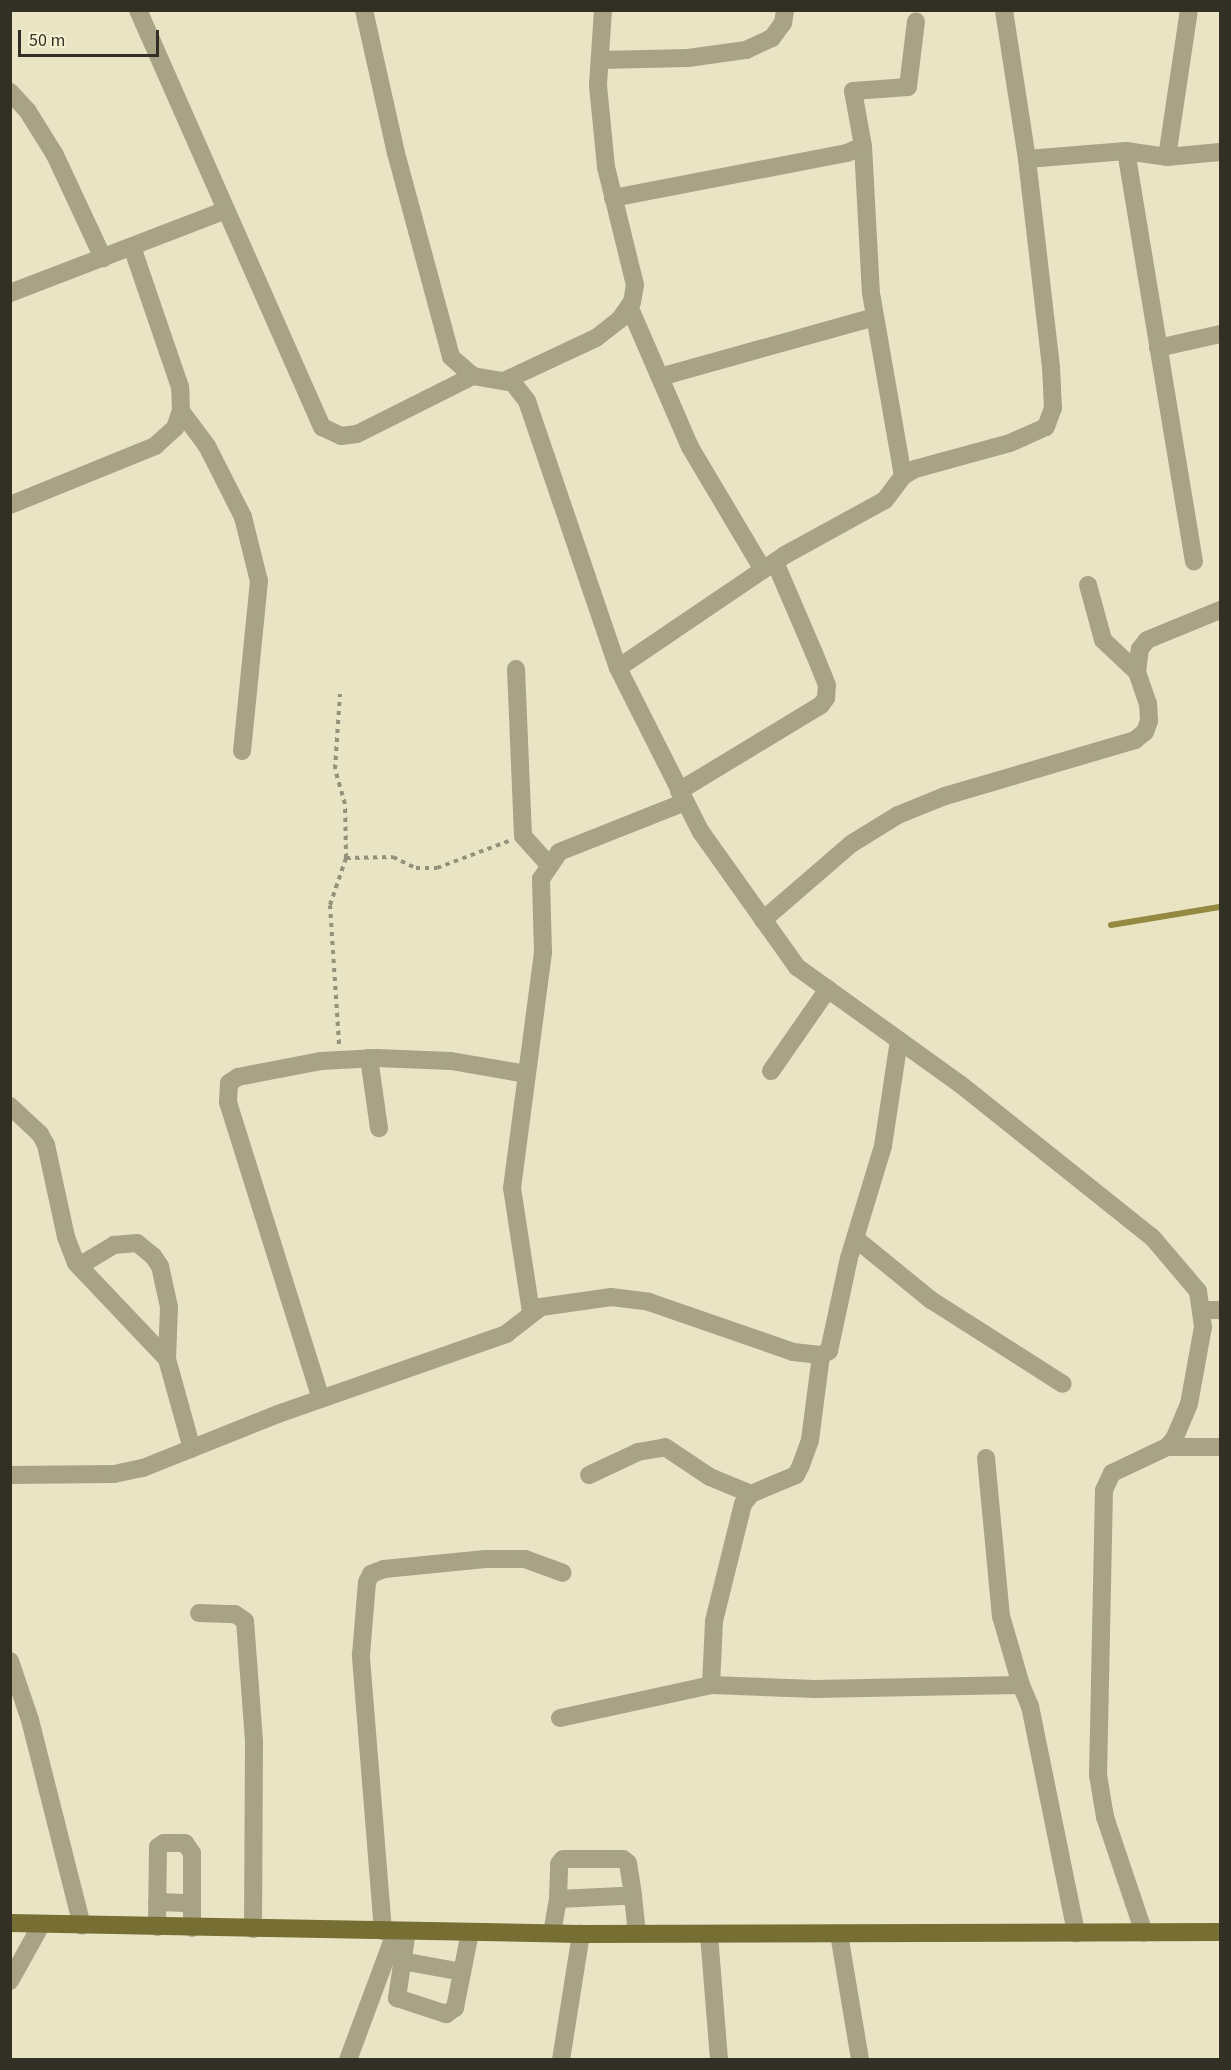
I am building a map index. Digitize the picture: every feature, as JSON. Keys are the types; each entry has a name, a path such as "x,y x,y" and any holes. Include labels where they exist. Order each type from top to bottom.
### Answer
{"main road":[{"path":"10,1923 192,1928 709,1935 1221,1932"}],"street":[{"path":"138,10 224,211 322,427 341,436 357,434 473,376"},
{"path":"364,10 396,153 452,357 473,376 504,381 519,387 527,402 618,668 701,832 797,967 899,1040 1152,1237 1187,1274 1198,1291 1203,1327 1189,1404 1167,1447"},
{"path":"504,381 596,338 620,319 629,306 635,285 606,167 600,60 603,10"},
{"path":"600,60 688,58 746,50 771,38 783,23 785,10"},
{"path":"618,668 769,566 885,500 903,476 1010,443 1046,427 1050,420 1051,367 1027,159 1004,10"},
{"path":"1167,157 1189,10"},
{"path":"903,476 875,317 862,146 853,91 908,87 916,21"},
{"path":"10,92 27,110 55,155 103,258"},
{"path":"614,198 846,153 862,146"},
{"path":"1027,159 1126,151 1167,157 1221,152"},
{"path":"1126,151 1194,561"},
{"path":"10,293 224,211"},
{"path":"10,505 155,446 175,428 181,411 180,387 132,247"},
{"path":"531,1312 512,1188 543,952 541,879 548,864 559,852 682,797 821,705 826,698 827,685 819,664 769,566 714,493 629,306"},
{"path":"660,377 875,317"},
{"path":"1158,348 1221,334"},
{"path":"181,411 207,446 243,517 258,581 242,751"},
{"path":"1088,585 1103,640 1137,672"},
{"path":"764,920 851,844 898,815 945,796 1135,740 1145,732 1149,721 1148,704 1137,672 1140,649 1148,640 1221,610"},
{"path":"516,669 523,836 548,864"},
{"path":"771,1071 828,989"},
{"path":"10,1475 114,1474 143,1468 321,1399 506,1334 531,1312 541,1307 611,1297 649,1302 793,1352 821,1355 829,1351 856,1239 883,1146 899,1040"},
{"path":"321,1399 228,1091 229,1083 238,1077 340,1060 369,1058 451,1061 526,1074"},
{"path":"369,1058 379,1128"},
{"path":"10,1106 40,1134 46,1145 66,1237 79,1266 167,1359"},
{"path":"856,1239 931,1300 1063,1384"},
{"path":"79,1266 114,1245 137,1243 153,1256 160,1266 168,1307 167,1359 192,1449"},
{"path":"1202,1310 1221,1310"},
{"path":"711,1685 714,1621 742,1504 751,1494 796,1474 801,1465 810,1440 821,1355"},
{"path":"590,1475 638,1452 665,1447 710,1477 751,1494"},
{"path":"1144,1933 1105,1817 1098,1775 1104,1490 1112,1473 1167,1447 1221,1447"},
{"path":"986,1458 1000,1616 1021,1685 1030,1706 1076,1933"},
{"path":"470,1932 454,2012 446,2014 399,2002 402,1961 395,1931 361,1655 367,1582 371,1574 384,1569 486,1559 525,1559 563,1573"},
{"path":"199,1613 235,1614 245,1621 254,1742 253,1929"},
{"path":"10,1661 30,1720 82,1926"},
{"path":"560,1718 711,1685 815,1689 1021,1685"},
{"path":"157,1927 157,1852 164,1842 184,1843 191,1848 192,1928"},
{"path":"552,1933 558,1899 559,1864 563,1859 623,1859 628,1863 637,1934"},
{"path":"558,1899 633,1896"},
{"path":"157,1902 192,1903"},
{"path":"10,1981 41,1925"},
{"path":"348,2060 395,1931"},
{"path":"561,2060 581,1934"},
{"path":"839,1934 860,2060"},
{"path":"709,1935 719,2060"},
{"path":"402,1961 462,1972"}],"path":[{"path":"340,694 335,769 345,804 346,858 330,905 340,1060"},
{"path":"346,858 393,857 416,868 437,868 523,836"}],"waterway":[{"path":"1111,925 1220,907"}]}
